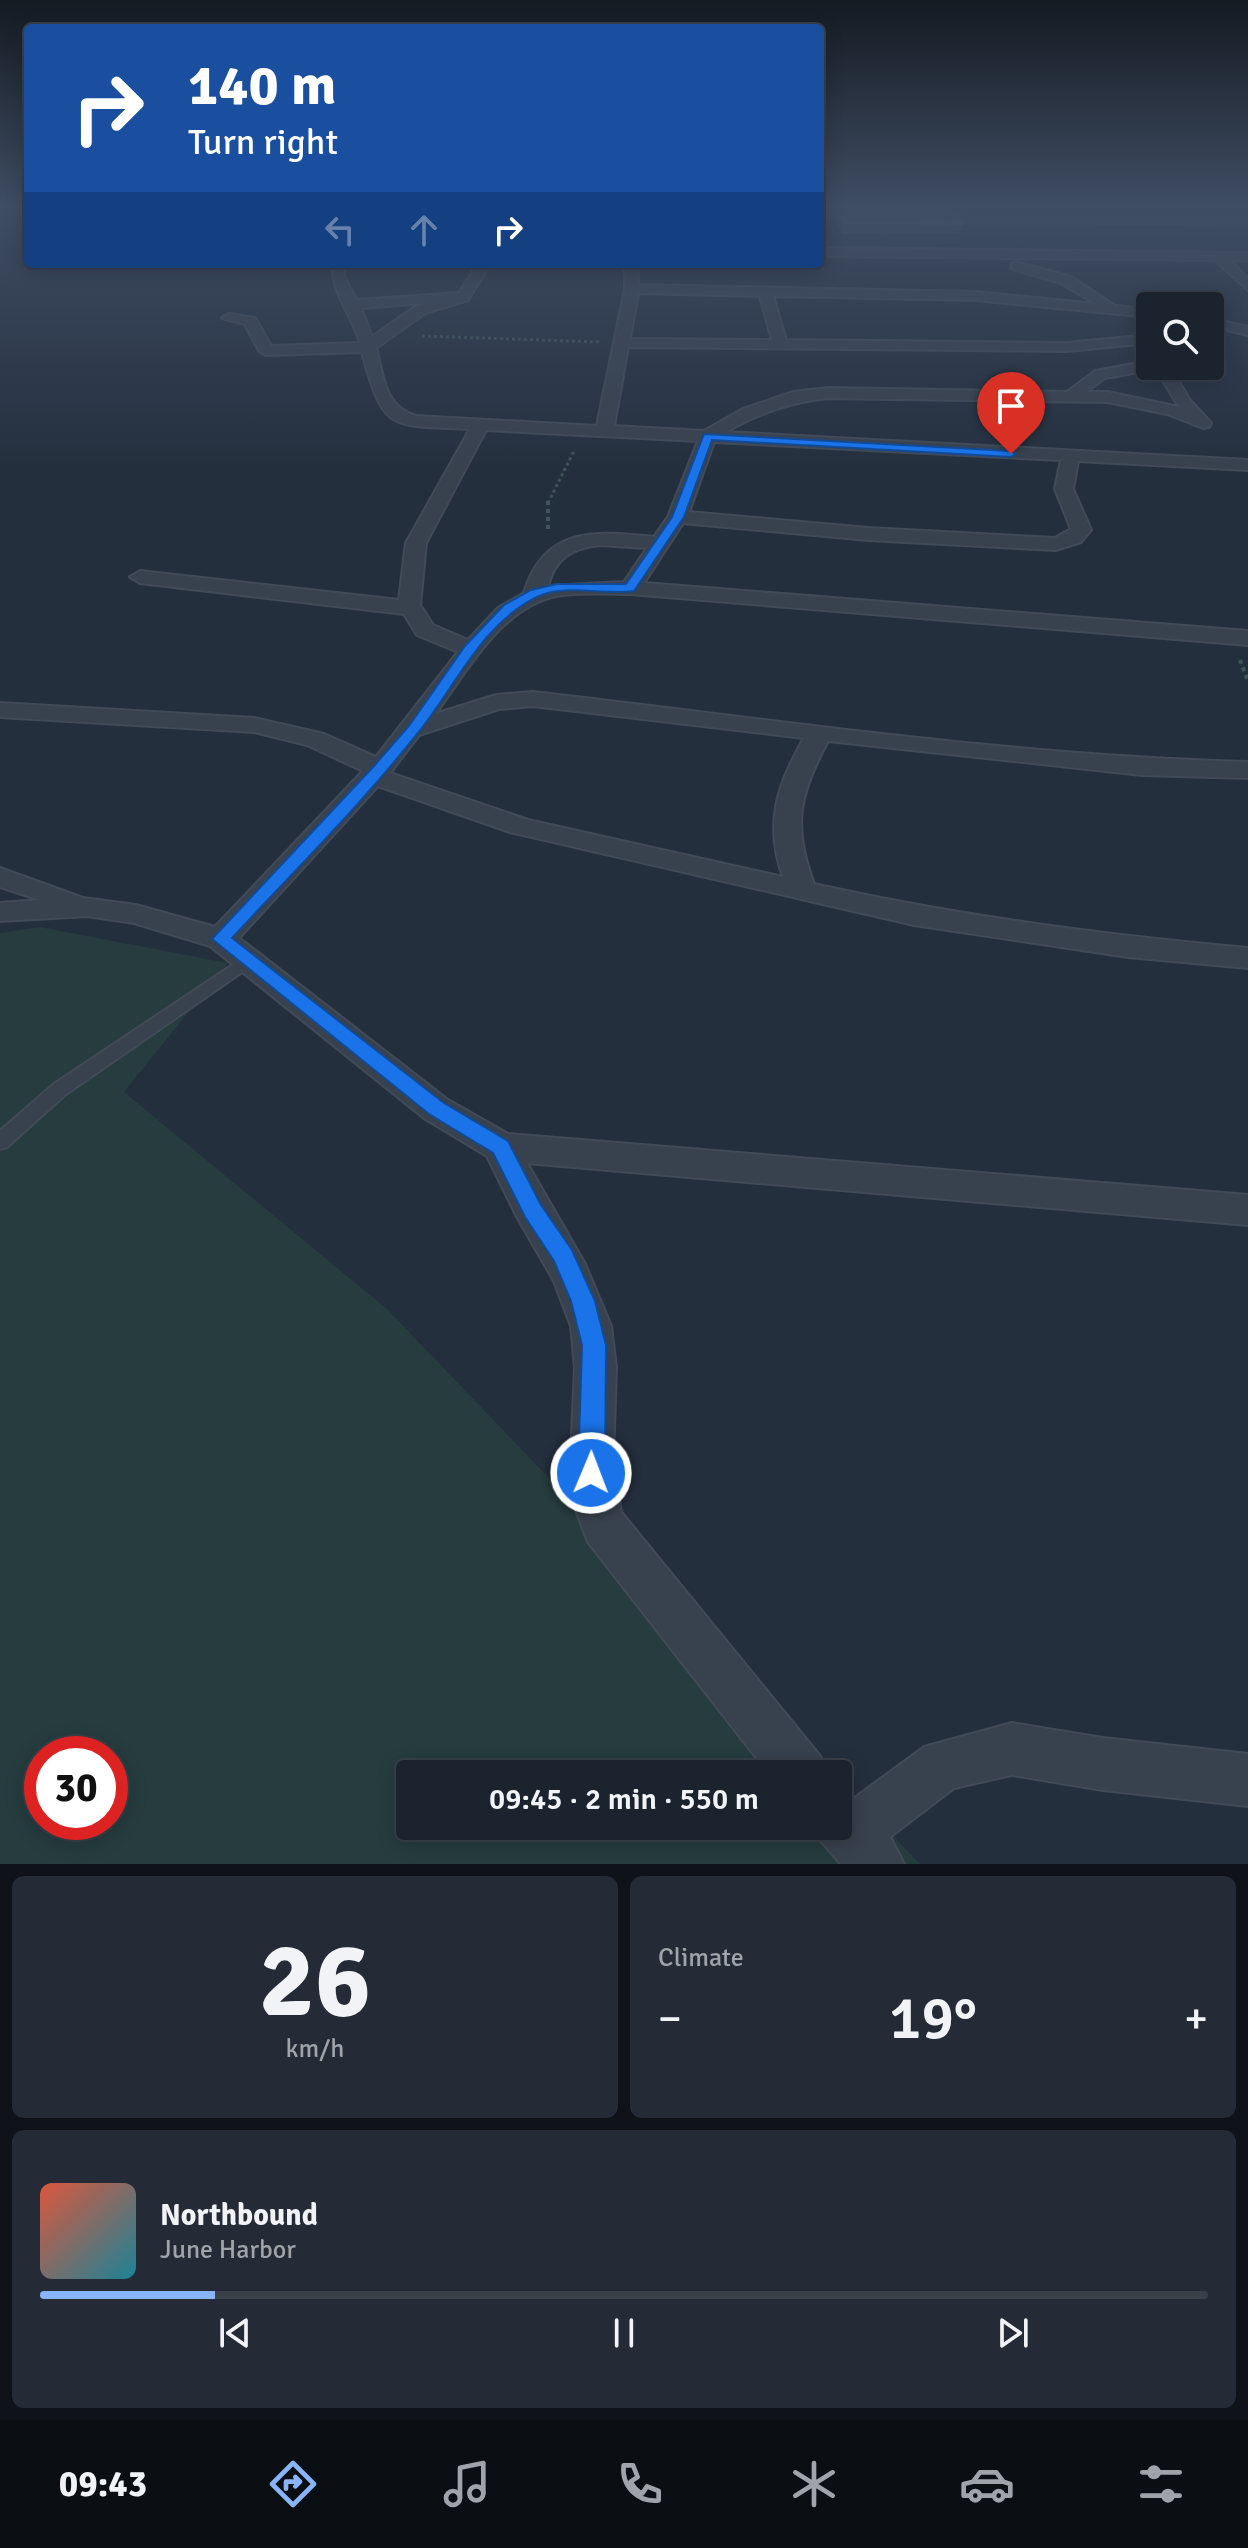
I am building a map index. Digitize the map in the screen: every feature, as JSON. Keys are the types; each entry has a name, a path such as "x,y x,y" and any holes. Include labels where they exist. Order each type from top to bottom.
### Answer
{"street":[{"path":"347,294 383,400 393,414 415,421 1248,465"},
{"path":"229,318 250,321 266,351 367,347 420,310 468,294"},
{"path":"598,430 624,343 631,294"},
{"path":"766,294 780,343"},
{"path":"868,294 1007,298 1136,311"},
{"path":"1007,298 1011,294"},
{"path":"1089,294 1136,327"},
{"path":"353,304 455,299"},
{"path":"1224,326 1248,332"},
{"path":"1224,334 1248,332"},
{"path":"624,343 1067,347 1136,340"},
{"path":"1071,396 1100,374 1136,368"},
{"path":"1100,374 1172,385"},
{"path":"1169,380 1229,464"},
{"path":"630,588 678,517 708,436 749,412 806,395 1071,396 1146,403 1210,434"},
{"path":"470,649 425,630 410,608 411,561 416,543 480,426"},
{"path":"678,517 868,534 1056,544 1074,538 1081,530 1064,489 1070,457"},
{"path":"535,593 538,575 554,551 569,544 659,544"},
{"path":"140,577 410,608"},
{"path":"221,939 414,729 470,649 509,608 535,593 557,588 630,588 1248,638"},
{"path":"414,729 496,702 533,699 1037,758 1142,767 1248,770"},
{"path":"0,710 254,725 290,730 376,773 520,826 914,916 1128,947 1248,958"},
{"path":"802,890 786,852 786,804 820,732"},
{"path":"0,877 87,907 136,914 221,939 436,1109 501,1147 1248,1210"},
{"path":"0,912 87,907"},
{"path":"501,1147 533,1211 564,1257 583,1301 594,1345 591,1473 595,1507 604,1526 791,1760"},
{"path":"855,1839 942,1765 1012,1749 1103,1764 1248,1780"}],"lane":[{"path":"0,1142 60,1089 249,959"}],"path":[{"path":"385,334 624,343"},
{"path":"554,551 546,523 548,499 563,465 598,430"}],"green space":[{"path":"40,927 228,963 124,1092 387,1309 820,1760 396,1760 396,1840 852,1840 852,1794 920,1864 0,1864 0,933"}],"route":[{"path":"591,1473 594,1345 583,1301 564,1257 533,1211 501,1147 436,1109 221,939 380,769 414,729 470,649 509,608 535,593 557,588 630,588 678,517 708,436 1011,454"}]}
